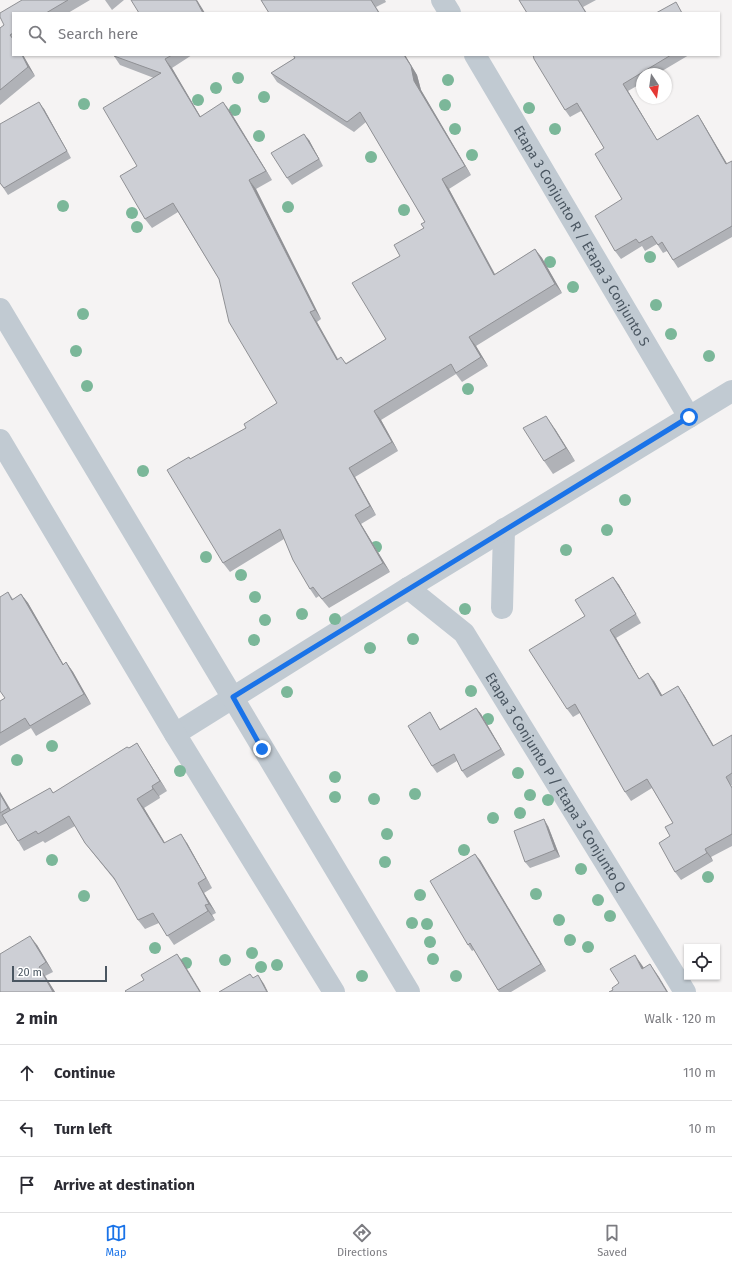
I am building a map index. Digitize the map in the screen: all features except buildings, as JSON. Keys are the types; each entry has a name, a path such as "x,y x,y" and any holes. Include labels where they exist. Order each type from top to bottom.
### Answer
{"street":[{"path":"442,0 449,12"},
{"name":"Etapa 3 Conjunto R / Etapa 3 Conjunto S","path":"476,56 689,417"},
{"path":"0,309 233,697 262,749 409,992"},
{"path":"175,734 408,588 732,391"},
{"path":"0,440 175,734 334,992"},
{"path":"502,608 504,529"},
{"name":"Etapa 3 Conjunto P / Etapa 3 Conjunto Q","path":"408,588 464,633 685,992"}],"route":[{"path":"262,749 233,697 504,529 689,417"}]}
